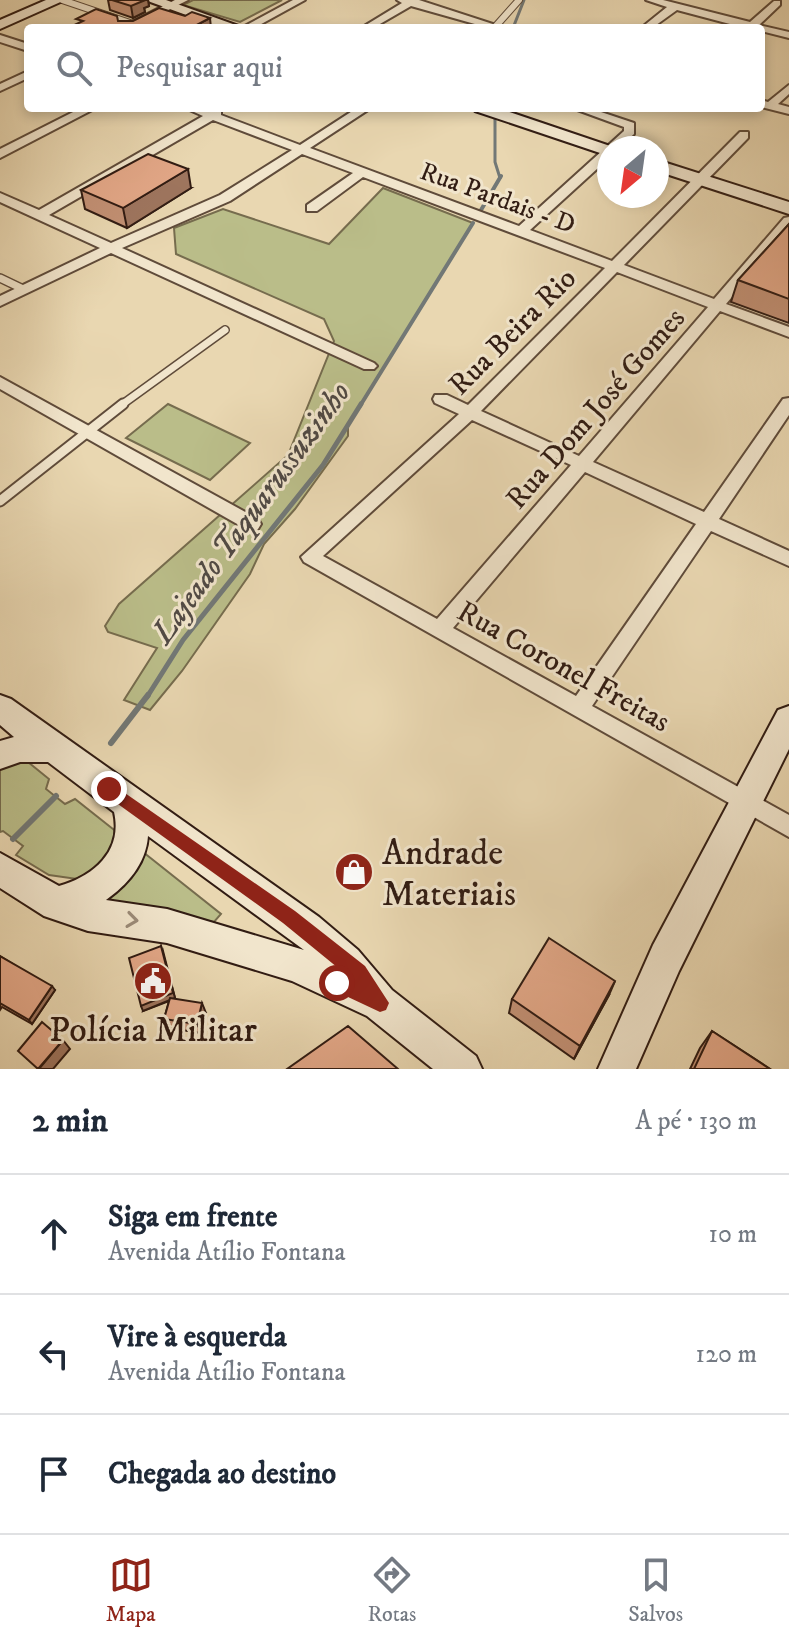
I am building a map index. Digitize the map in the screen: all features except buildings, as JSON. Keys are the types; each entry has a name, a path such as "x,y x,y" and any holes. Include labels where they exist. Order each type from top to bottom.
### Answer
{"street":[{"path":"0,25 60,0"},
{"path":"152,0 177,3 227,24"},
{"path":"254,24 300,0"},
{"path":"651,0 741,24"},
{"path":"372,24 409,1 483,24"},
{"path":"133,24 177,3"},
{"path":"759,24 777,3"},
{"path":"651,24 675,6"},
{"path":"765,30 789,35"},
{"path":"0,38 24,47"},
{"path":"0,88 24,76"},
{"path":"766,104 789,88"},
{"path":"766,104 789,111"},
{"path":"0,154 82,112"},
{"name":"Rua Pardais - D","path":"202,112 789,332"},
{"path":"39,215 219,112"},
{"path":"0,302 111,248 225,198 359,112"},
{"path":"494,112 597,145"},
{"path":"590,112 630,125 630,132 625,136"},
{"name":"Rua Beira Rio","path":"310,557 470,413 744,135"},
{"path":"521,232 597,161"},
{"path":"669,169 789,208"},
{"path":"312,208 362,172"},
{"path":"0,197 369,366"},
{"name":"Rua Dom José Gomes","path":"440,630 720,306 789,221"},
{"path":"0,382 252,524"},
{"path":"441,399 789,559"},
{"path":"579,708 789,403"},
{"name":"Rua Coronel Freitas","path":"310,557 789,827"},
{"path":"0,708 52,749 301,926 359,973 380,1003"},
{"path":"617,1069 666,958 789,719"},
{"path":"0,755 20,748 52,749"},
{"path":"56,904 79,898 102,884 119,866 133,830 128,803"},
{"path":"0,869 56,904 88,914 167,926 296,964 380,1003 463,1069"}],"lane":[{"path":"60,0 124,24"},
{"path":"499,24 519,0"},
{"path":"0,278 23,289"},
{"path":"0,501 86,430 225,330"}],"green space":[{"path":"193,0 282,0 240,22 183,5"},
{"path":"383,188 473,223 348,425 348,436 295,509 264,544 250,574 182,671 150,710 124,700 157,648 108,632 105,626 119,604 288,455 334,341 324,319 176,254 174,228 223,209 329,244"},
{"path":"168,404 250,443 210,480 126,438"},
{"path":"23,758 49,779 46,789 65,804 75,799 118,833 105,863 77,879 49,875 16,855 23,846 3,831 0,832 0,766"},
{"path":"143,852 221,914 214,922 107,905 104,897"}],"waterway":[{"name":"Lajeado Taquarussuzinho","path":"515,24 524,0"},
{"name":"Lajeado Taquarussuzinho","path":"495,118 495,162 500,178"},
{"name":"Lajeado Taquarussuzinho","path":"481,210 500,178"},
{"name":"Lajeado Taquarussuzinho","path":"360,406 473,223"},
{"name":"Lajeado Taquarussuzinho","path":"147,697 183,640 323,465 361,404"},
{"name":"Lajeado Taquarussuzinho","path":"111,743 148,695"},
{"name":"Lajeado Taquarussuzinho","path":"13,839 56,796"}],"place":[{"name":"Andrade Materiais","path":"354,872"},
{"name":"Polícia Militar","path":"153,981"}],"route":[{"path":"109,789 289,917 359,973 380,1003 337,983"}]}
